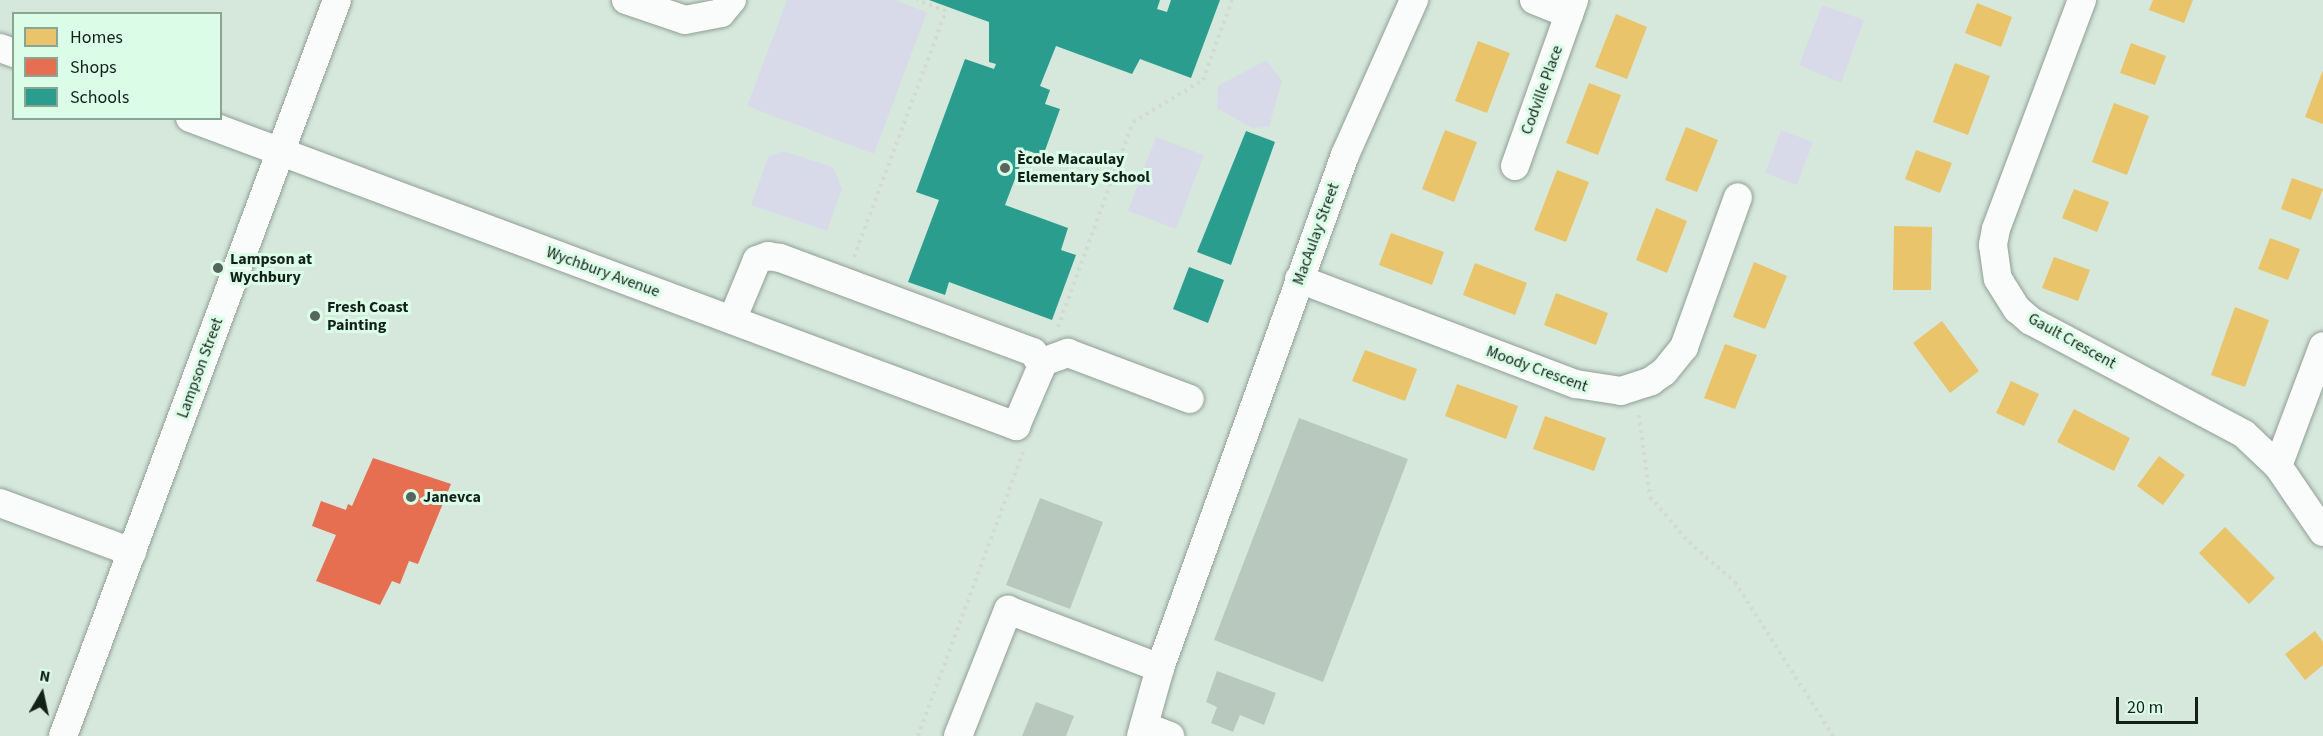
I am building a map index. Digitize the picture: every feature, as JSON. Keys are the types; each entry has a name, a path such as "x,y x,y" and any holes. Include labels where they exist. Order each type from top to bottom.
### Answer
{"street":[{"name":"Lampson Street","path":"63,736 337,0"},
{"path":"626,0 685,20 721,13 732,0"},
{"name":"MacAulay Street","path":"1152,733 1160,668 1230,472 1351,140 1414,0"},
{"name":"Codville Place","path":"1515,166 1572,7 1534,0"},
{"name":"Gault Crescent","path":"2082,0 1996,229 1994,254 1998,279 2017,309 2031,321 2220,419 2244,434 2278,466 2323,532"},
{"name":"Wychbury Avenue","path":"195,120 1016,426"},
{"name":"Moody Crescent","path":"1299,279 1583,387 1605,392 1636,387 1664,372 1684,347 1738,197"},
{"path":"732,320 752,267 768,256 1033,352 1040,363"},
{"path":"2278,466 2323,346"},
{"path":"1016,426 1040,363 1068,353 1190,399"},
{"path":"0,503 132,552"},
{"path":"958,736 1008,610 1160,668"}],"path":[{"path":"851,264 946,11 917,0"},
{"path":"1054,337 1133,122 1203,80 1232,0"},
{"path":"1636,387 1650,496 1689,542 1735,582 1833,736"},
{"path":"918,736 1024,450 1016,426"}],"shaded area":[{"path":"787,0 895,0 927,12 874,154 747,106"},
{"path":"1822,5 1864,20 1841,83 1799,65"},
{"path":"1266,60 1282,81 1269,127 1252,128 1217,108 1218,86"},
{"path":"1781,130 1813,142 1797,185 1765,173"},
{"path":"1156,137 1204,155 1176,229 1128,211"},
{"path":"783,151 833,167 842,189 827,231 751,205 768,157"}],"building: Homes":[{"path":"2153,0 2193,0 2184,23 2149,10"},
{"path":"1977,3 2012,17 2001,47 1965,33"},
{"path":"1616,14 1647,27 1627,79 1595,67"},
{"path":"1478,41 1510,53 1487,113 1455,101"},
{"path":"2131,43 2166,56 2155,85 2120,73"},
{"path":"1955,63 1990,76 1968,135 1933,122"},
{"path":"2323,70 2323,124 2305,117"},
{"path":"1589,83 1621,95 1598,155 1566,143"},
{"path":"2114,103 2149,116 2127,175 2092,162"},
{"path":"1686,127 1718,140 1697,192 1665,180"},
{"path":"1445,130 1477,142 1454,202 1422,189"},
{"path":"1916,150 1952,163 1940,193 1905,179"},
{"path":"1557,170 1589,182 1566,242 1534,230"},
{"path":"2292,178 2323,189 2311,220 2281,209"},
{"path":"2074,189 2109,202 2097,232 2062,218"},
{"path":"1656,208 1687,221 1667,273 1636,260"},
{"path":"1894,226 1932,227 1931,290 1893,290"},
{"path":"1391,233 1444,252 1432,285 1379,265"},
{"path":"2270,238 2300,249 2288,280 2258,269"},
{"path":"2054,257 2090,270 2078,301 2042,288"},
{"path":"1754,262 1787,276 1765,329 1733,317"},
{"path":"1475,263 1527,283 1515,315 1463,295"},
{"path":"1556,293 1608,313 1596,345 1544,325"},
{"path":"2235,307 2269,320 2245,387 2211,375"},
{"path":"1942,321 1979,371 1950,393 1913,343"},
{"path":"1725,344 1757,355 1735,409 1704,398"},
{"path":"1365,350 1417,369 1405,401 1352,381"},
{"path":"2011,381 2039,394 2024,426 1996,413"},
{"path":"1457,384 1518,406 1506,439 1445,416"},
{"path":"2074,409 2130,438 2114,471 2057,442"},
{"path":"1545,416 1606,438 1594,471 1533,449"},
{"path":"2159,456 2185,475 2163,505 2137,486"},
{"path":"2225,527 2275,578 2249,604 2199,553"},
{"path":"2315,631 2323,642 2323,665 2305,680 2285,654"}],"building: Shops":[{"path":"373,458 451,484 418,564 409,561 400,584 392,581 380,605 316,581 336,535 312,526 321,501 346,510 348,504 352,506"}],"building: Schools":[{"path":"929,0 1160,0 1157,9 1167,12 1171,0 1220,0 1191,78 1140,59 1132,74 1056,46 1040,86 1050,90 1045,104 1060,109 1043,156 1026,150 1005,205 1068,228 1061,250 1076,255 1052,320 949,282 945,295 908,282 939,200 916,192 965,59 994,69 996,64 989,62 989,22"},
{"path":"1246,131 1275,142 1231,265 1197,252"},
{"path":"1189,267 1224,280 1208,323 1173,309"}],"building: Other":[{"path":"1299,418 1408,459 1323,682 1214,640"},
{"path":"1040,498 1103,522 1070,609 1006,585"},
{"path":"1217,671 1276,693 1264,725 1240,715 1233,732 1211,723 1217,707 1206,702"},
{"path":"1036,702 1074,716 1066,736 1022,736"}],"place":[{"name":"Ècole Macaulay Elementary School","path":"1005,168"},
{"name":"Lampson at Wychbury","path":"218,268"},
{"name":"Fresh Coast Painting","path":"315,316"},
{"name":"Janevca","path":"411,497"}]}
